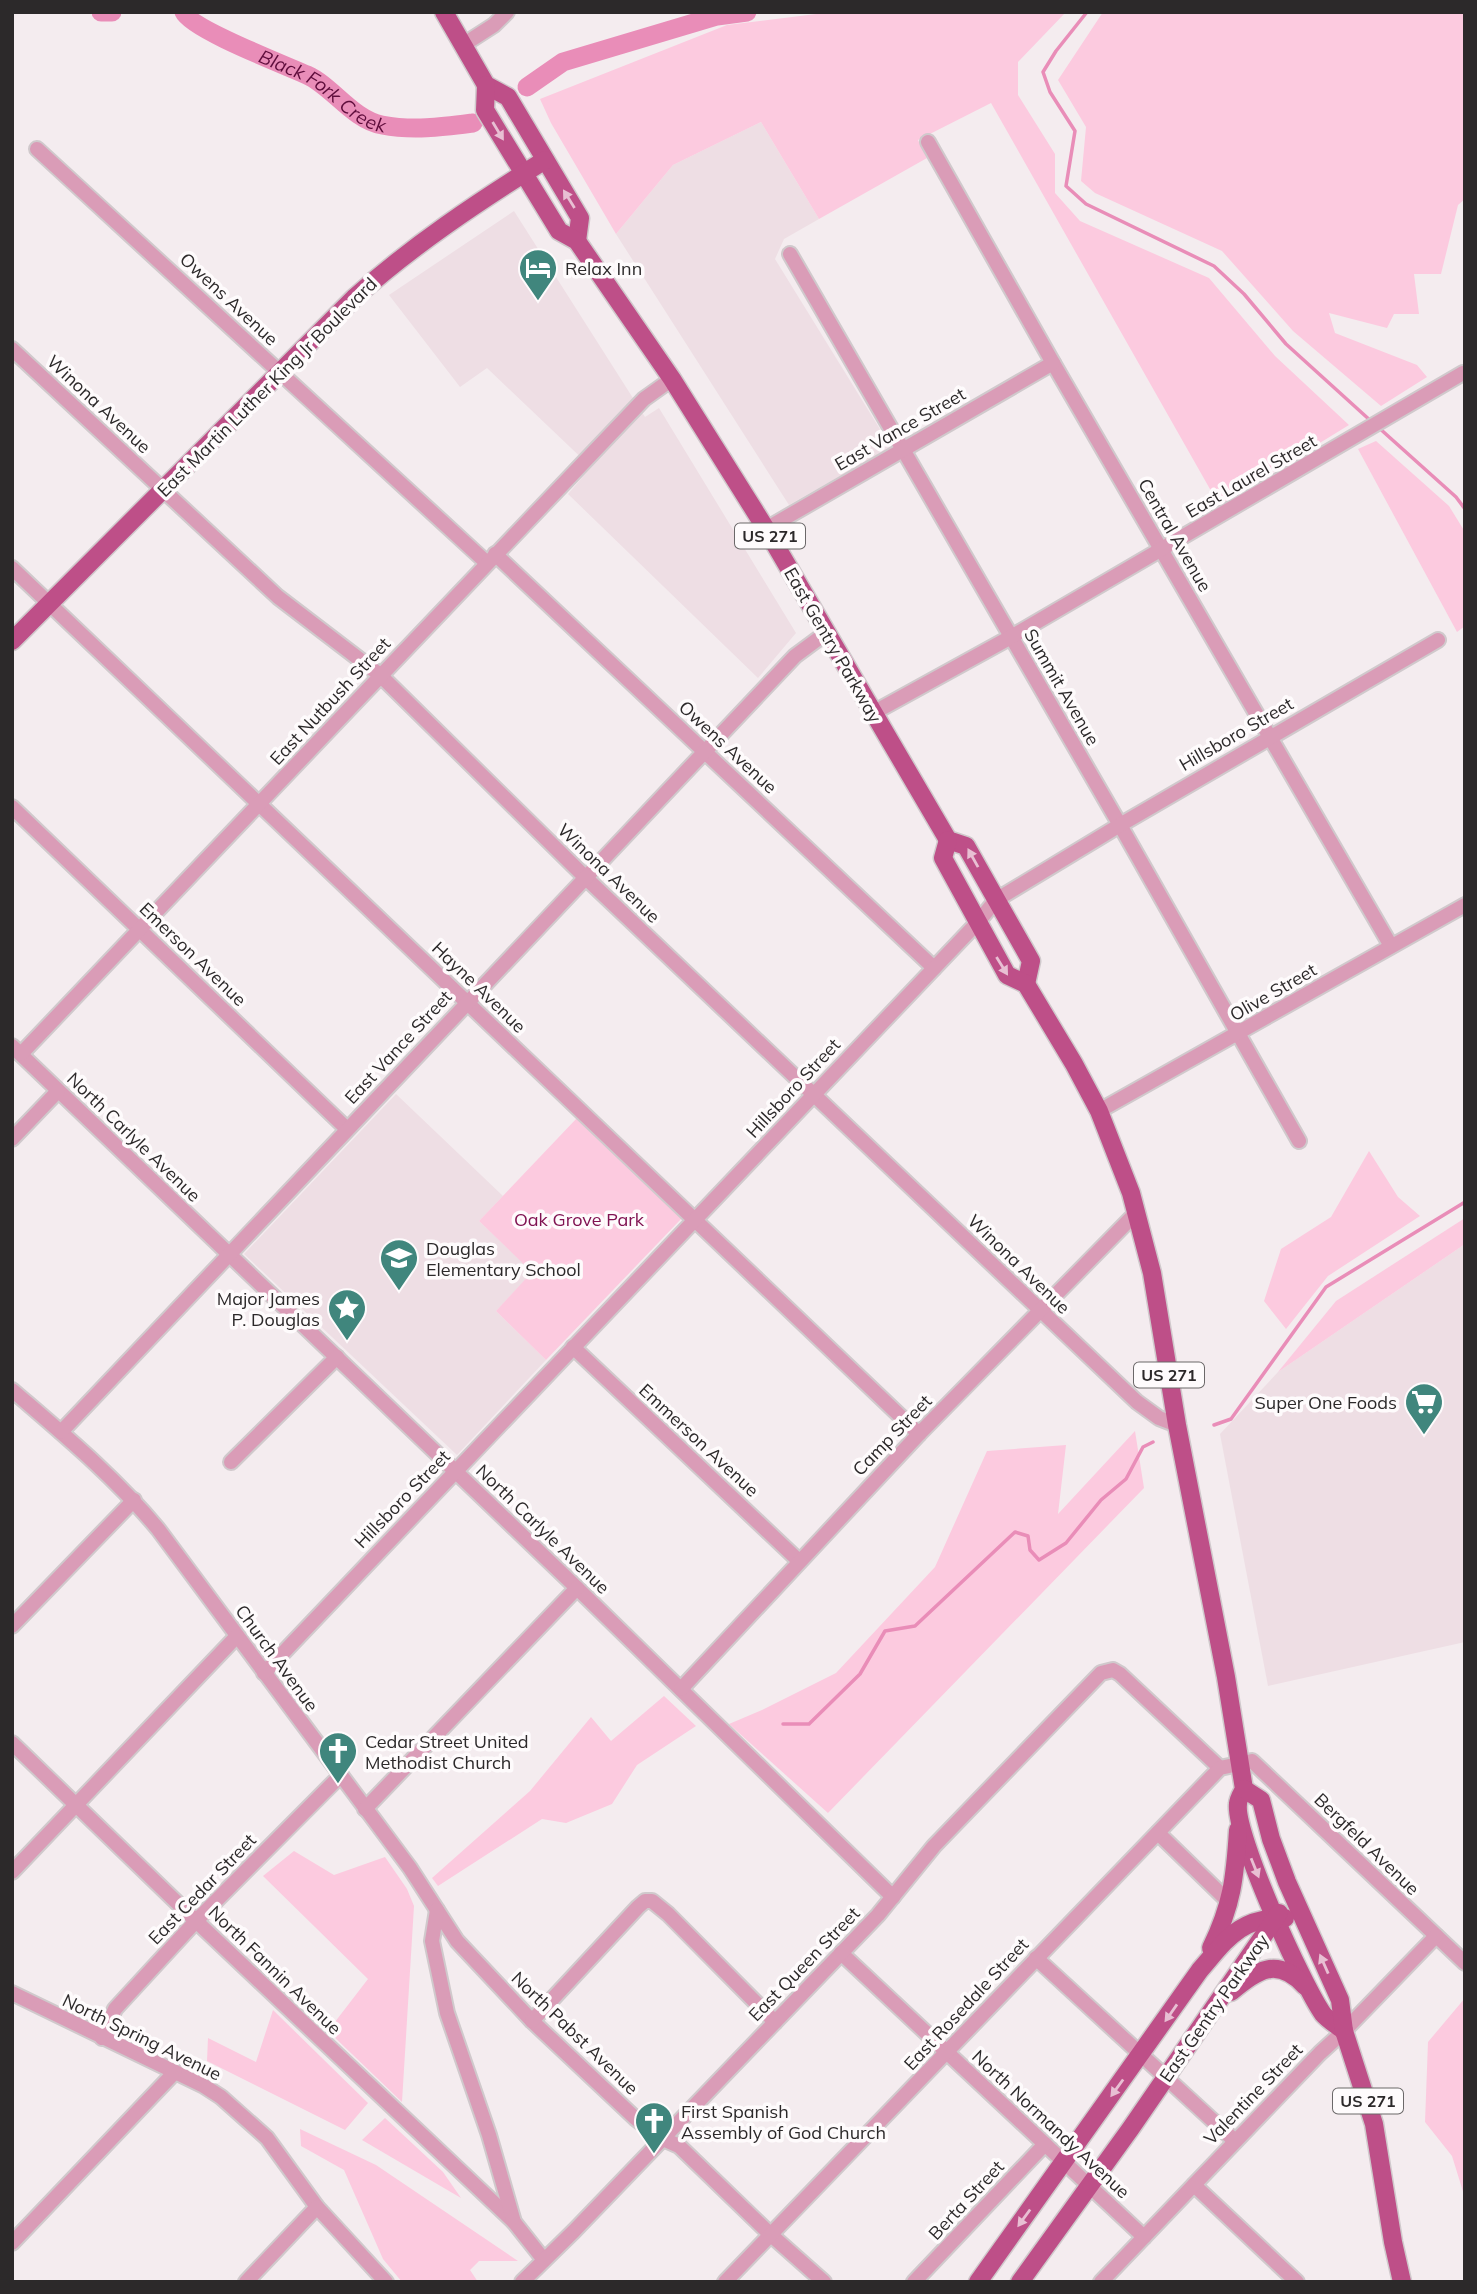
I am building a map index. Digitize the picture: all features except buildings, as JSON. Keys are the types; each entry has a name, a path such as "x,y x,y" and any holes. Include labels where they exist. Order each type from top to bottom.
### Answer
{"main road":[{"name":"East Gentry Parkway","path":"444,12 486,85 508,97 580,218 577,240"},
{"name":"East Gentry Parkway","path":"486,85 485,110 559,231 577,240 672,379 766,529 948,840 966,846 1031,961 1026,984"},
{"name":"East Martin Luther King Jr Boulevard","path":"12,641 354,298 399,258 460,214 545,160"},
{"name":"East Gentry Parkway","path":"948,840 943,858 1007,975 1026,984 1099,1111 1120,1162 1155,1286 1177,1425 1224,1663 1244,1789 1238,1803 1235,1880 1230,1903 1200,1970"},
{"name":"US 271","path":"1244,1789 1261,1800 1271,1839 1287,1882 1340,2000 1344,2031 1369,2104 1402,2282"},
{"name":"US 271","path":"1239,1816 1250,1855 1276,1918 1324,2015 1344,2031"},
{"path":"1287,1882 1286,1899 1276,1918 1291,1920 1308,1927"},
{"name":"East Gentry Parkway","path":"978,2282 1200,1970 1241,1927 1255,1921 1276,1918"},
{"name":"East Gentry Parkway","path":"1020,2282 1276,1918"},
{"path":"1212,2008 1254,1973 1266,1969 1291,1973 1314,1995"}],"street":[{"path":"463,45 495,25 507,12"},
{"name":"Central Avenue","path":"928,142 1052,363 1391,946"},
{"name":"Owens Avenue","path":"37,149 280,372 705,752 934,968"},
{"name":"Summit Avenue","path":"790,254 1299,1141"},
{"name":"Winona Avenue","path":"12,349 278,597 380,675 587,879 1040,1310 1138,1402 1159,1418 1177,1425"},
{"name":"East Vance Street","path":"766,529 1052,363"},
{"name":"East Laurel Street","path":"873,713 1011,638 1463,373"},
{"name":"East Nutbush Street","path":"16,1051 139,930 644,399 672,379"},
{"name":"Hayne Avenue","path":"12,568 919,1434"},
{"name":"East Vance Street","path":"61,1432 467,1001 587,879 795,656 826,633"},
{"name":"Hillsboro Street","path":"264,1673 996,900 1268,737 1438,640"},
{"name":"Emerson Avenue","path":"12,807 347,1129"},
{"name":"Olive Street","path":"1099,1111 1465,905"},
{"name":"North Carlyle Avenue","path":"16,1051 577,1588 893,1897"},
{"path":"12,1139 58,1091"},
{"name":"Camp Street","path":"681,1689 919,1434 1136,1213"},
{"name":"Emmerson Avenue","path":"573,1347 799,1561"},
{"path":"231,1462 337,1357"},
{"name":"Church Avenue","path":"12,1390 134,1500 158,1529 410,1868 437,1910"},
{"path":"12,1626 134,1500"},
{"path":"365,1809 577,1588"},
{"path":"12,1872 237,1636"},
{"name":"East Queen Street","path":"530,2279 544,2260 661,2137 841,1953 893,1897 934,1846 1097,1676 1109,1670 1120,1674 1220,1768"},
{"name":"North Fannin Avenue","path":"12,1743 514,2222"},
{"name":"Bergfeld Avenue","path":"1240,1764 1252,1761 1465,1963"},
{"path":"1220,1768 1240,1764"},
{"name":"East Rosedale Street","path":"725,2282 1220,1768"},
{"name":"East Cedar Street","path":"102,2038 115,2009 196,1921 341,1775"},
{"path":"1157,1833 1230,1903"},
{"path":"532,2021 638,1907 645,1901 652,1901 775,2022"},
{"path":"437,1910 432,1941 447,2013 489,2135 514,2222 544,2260"},
{"name":"North Pabst Avenue","path":"437,1910 463,1948 532,2021 635,2118 679,2146 824,2282"},
{"name":"Valentine Street","path":"1101,2282 1436,1936"},
{"name":"North Normandy Avenue","path":"841,1953 1143,2237"},
{"path":"1036,1958 1235,2141"},
{"name":"North Spring Avenue","path":"12,1993 175,2072 220,2097 267,2138 317,2207 386,2282"},
{"path":"12,2243 175,2072"},
{"name":"Berta Street","path":"914,2282 1045,2144"},
{"path":"1194,2185 1297,2282"},
{"path":"246,2282 317,2207"}],"shaded area":[{"path":"761,122 819,219 784,239 775,259 891,447 789,505 616,234 673,165"},
{"path":"514,211 645,417 659,408 796,633 758,678 568,494 591,467 487,368 460,387 389,295"},
{"name":"Douglas Elementary School","path":"396,1094 503,1196 479,1221 533,1272 496,1311 546,1360 457,1455 244,1254"},
{"path":"1465,1244 1465,1642 1268,1686 1220,1434 1278,1372"}],"green space":[{"path":"832,12 1066,12 1018,62 1018,95 1055,154 1055,193 1080,221 1209,278 1275,356 1349,425 1219,505 991,103 918,140 927,158 819,219 761,122 673,165 616,234 551,123 540,99 727,25"},
{"path":"1103,12 1465,12 1465,199 1458,205 1441,274 1414,274 1419,314 1394,314 1387,328 1329,313 1335,333 1417,365 1427,377 1381,406 1293,331 1222,251 1095,193 1081,181 1086,127 1058,80"},
{"path":"1376,441 1449,506 1465,532 1465,626 1457,632 1358,449"},
{"name":"Oak Grove Park","path":"577,1118 682,1218 546,1360 496,1311 532,1272 479,1221"},
{"path":"1369,1151 1398,1197 1420,1216 1328,1276 1286,1329 1264,1301 1281,1249 1331,1217"},
{"path":"1465,1218 1465,1244 1278,1372 1336,1301"},
{"path":"1135,1431 1144,1488 828,1813 729,1724 836,1673 935,1567 987,1451 1066,1445 1058,1514"},
{"path":"664,1696 696,1726 637,1765 612,1804 566,1823 542,1819 438,1886 432,1878 530,1791 591,1717 611,1741"},
{"path":"294,1851 334,1875 385,1857 407,1889 414,1906 402,2102 328,2031 368,1979 263,1876"},
{"path":"1465,1998 1465,2198 1452,2156 1425,2122 1428,2042"},
{"path":"273,2010 368,2103 345,2130 207,2061 208,2038 256,2062"},
{"path":"385,2118 443,2172 461,2198 362,2140"},
{"path":"300,2129 376,2165 518,2261 479,2261 470,2270 478,2282 402,2282 383,2259 344,2170 301,2146"}],"waterway":[{"name":"Black Fork Creek","path":"101,12 112,12"},
{"name":"Black Fork Creek","path":"184,12 190,19 220,37 316,80 371,122 416,128 473,123"},
{"name":"Black Fork Creek","path":"527,87 563,62 717,16 747,12"},
{"path":"1087,12 1043,72 1050,92 1075,131 1066,186 1086,204 1214,266 1244,294 1286,344 1372,422"},
{"path":"1378,427 1456,497 1465,509"},
{"path":"1214,1425 1231,1419 1326,1287 1465,1202"},
{"path":"783,1724 809,1724 860,1674 885,1631 915,1626 1015,1532 1028,1536 1030,1550 1039,1560 1066,1543 1101,1500 1126,1479 1143,1447 1153,1442"}],"place":[{"name":"Relax Inn","path":"538,302"},
{"name":"Douglas Elementary School","path":"399,1292"},
{"name":"Major James P. Douglas","path":"347,1342"},
{"name":"Super One Foods","path":"1424,1436"},
{"name":"Cedar Street United Methodist Church","path":"338,1785"},
{"name":"First Spanish Assembly of God Church","path":"654,2155"}]}
